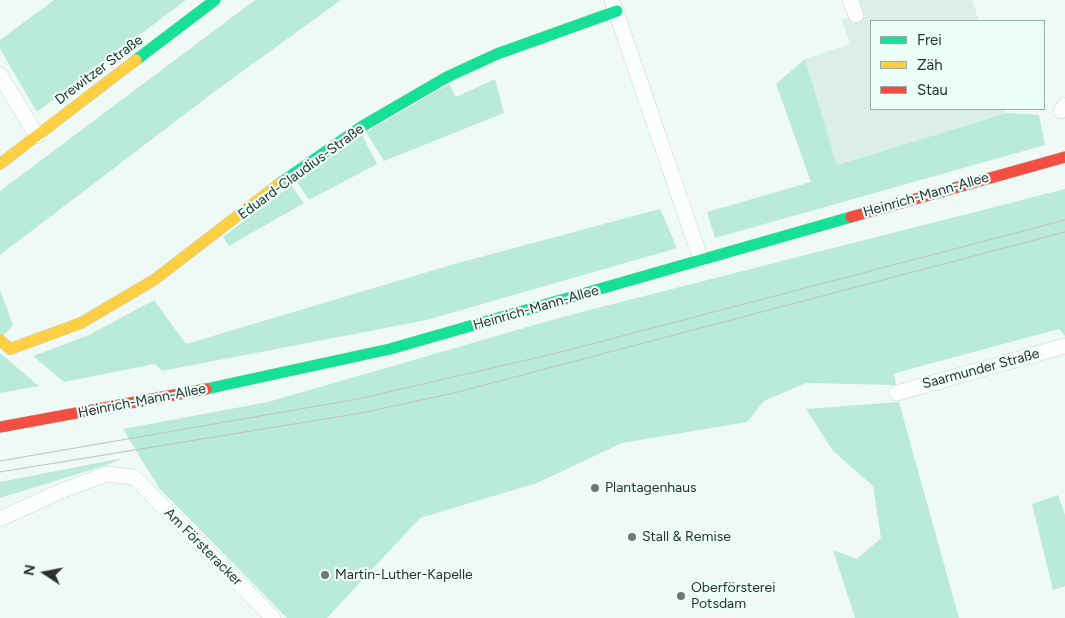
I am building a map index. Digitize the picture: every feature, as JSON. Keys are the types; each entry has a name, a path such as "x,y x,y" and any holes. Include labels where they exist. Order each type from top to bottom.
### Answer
{"main road":[{"name":"Drewitzer Straße","path":"0,164 215,0"},
{"name":"Eduard-Claudius-Straße","path":"0,340 10,349 81,322 154,280 290,177 361,127 447,77 497,54 615,6"},
{"name":"Heinrich-Mann-Allee","path":"0,427 146,401 381,351 1065,157"}],"street":[{"path":"850,0 856,15"},
{"name":"Eduard-Claudius-Straße","path":"615,6 701,260"},
{"path":"0,74 37,136"},
{"name":"Saarmunder Straße","path":"897,392 1065,346"},
{"name":"Am Försteracker","path":"0,519 61,491 107,474 134,476 273,618"}],"shaded area":[{"path":"855,0 972,0 979,20 870,20 870,110 1006,110 1007,113 837,165 805,59 850,44 842,20 859,14"}],"green space":[{"path":"54,0 186,0 37,112 0,49 0,40"},
{"path":"255,0 341,0 218,89 0,255 0,191"},
{"path":"805,59 837,165 1007,113 1039,115 1045,145 715,238 707,212 811,182 776,84"},
{"path":"495,79 504,113 384,161 366,132 449,84 456,97"},
{"path":"362,135 377,164 309,200 296,181"},
{"path":"291,185 304,203 229,246 223,237"},
{"path":"1065,189 1065,336 1059,329 903,371 894,374 896,385 806,383 764,401 747,422 622,443 537,483 420,518 327,618 287,618 159,488 123,429 268,402 562,317"},
{"path":"660,209 677,248 427,320 162,371 155,364 64,382 33,356 89,335 154,300 186,344 458,263"},
{"path":"0,290 13,325 0,339"},
{"path":"0,353 39,386 0,393"},
{"path":"899,402 959,618 855,618 833,550 857,559 881,538 873,486 833,451 806,409"},
{"path":"123,458 107,465 0,498 0,482"},
{"path":"1058,495 1065,515 1065,586 1053,590 1032,504"}],"tram line":[{"path":"0,461 358,399 557,353 1065,220"},
{"path":"0,472 361,413 454,393 1065,232"}],"traffic: fast":[{"path":"136,60 215,0"},
{"path":"279,184 361,127 447,77 497,54 617,11"},
{"path":"206,389 390,349 851,217"}],"traffic: slow":[{"path":"0,164 136,60"},
{"path":"0,340 10,349 81,323 154,280 279,184"}],"traffic: jam":[{"path":"851,217 1065,157"},
{"path":"0,427 206,389"}],"place":[{"name":"Plantagenhaus","path":"595,488"},
{"name":"Stall & Remise","path":"632,537"},
{"name":"Martin-Luther-Kapelle","path":"325,575"},
{"name":"Oberförsterei Potsdam","path":"681,596"}]}
